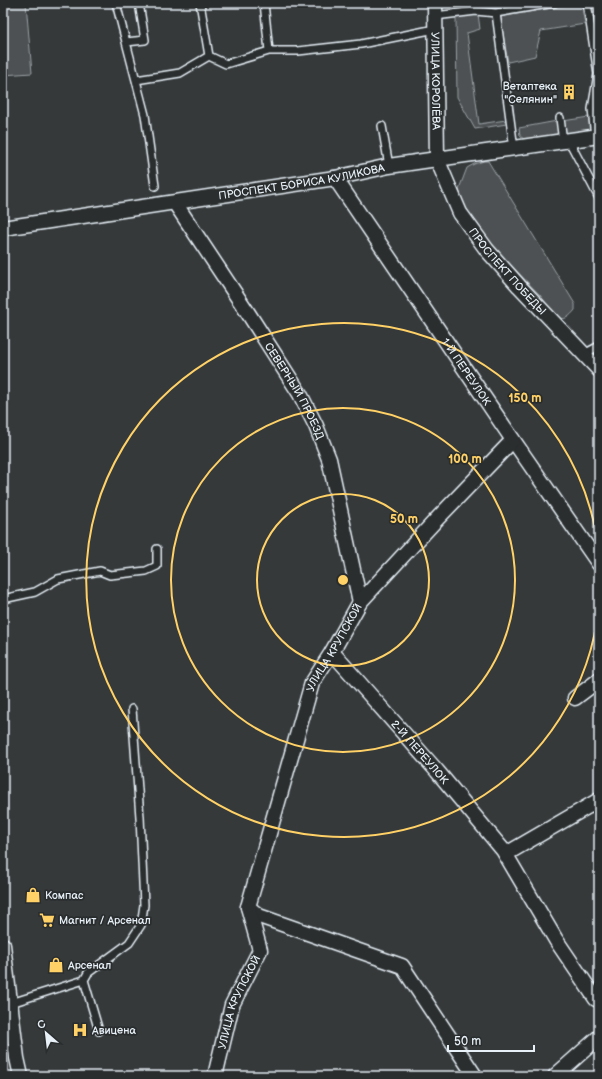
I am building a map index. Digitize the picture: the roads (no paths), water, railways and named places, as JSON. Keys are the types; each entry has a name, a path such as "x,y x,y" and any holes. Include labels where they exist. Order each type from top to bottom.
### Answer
{"street":[{"name":"УЛИЦА КОРОЛЁВА","path":"435,16 437,159"},
{"name":"ПРОСПЕКТ БОРИСА КУЛИКОВА","path":"3,228 335,178 389,166 597,137"},
{"name":"ПРОСПЕКТ ПОБЕДЫ","path":"437,159 460,213 487,250 599,370"},
{"name":"1-Й ПЕРЕУЛОК","path":"335,178 599,564"},
{"name":"СЕВЕРНЫЙ ПРОЕЗД","path":"175,203 300,394 316,426 329,459 360,602"},
{"name":"УЛИЦА КРУПСКОЙ","path":"215,1076 232,1005 260,950 248,907 312,683 332,652 360,602 513,440"},
{"name":"2-Й ПЕРЕУЛОК","path":"332,652 437,771 506,854 556,940 596,999 599,1000"},
{"path":"575,698 599,680"},
{"path":"506,854 599,800"},
{"path":"248,907 259,916 402,966 475,1076"},
{"path":"3,945 17,1058 21,1076"},
{"path":"556,1076 599,1037"}],"lane":[{"path":"116,3 145,115 155,186"},
{"path":"126,42 145,40 140,3"},
{"path":"200,3 209,56"},
{"path":"264,3 269,51"},
{"path":"209,56 226,64 269,51 298,51 361,44 435,16 476,11 496,13 554,3"},
{"path":"587,3 598,74 592,109 589,114 597,137"},
{"path":"496,13 514,149"},
{"path":"136,80 180,73 209,56"},
{"path":"560,118 566,142 599,198"},
{"path":"382,126 389,166"},
{"path":"584,354 599,346"},
{"path":"3,599 34,592 58,579 100,571 110,575 146,572 157,566 157,549"},
{"path":"10,1003 84,980 88,973 129,943 141,925 144,905 140,817 132,709"},
{"path":"84,980 99,1031"}],"place":[{"name":"Ветаптека \"Селянин\"","path":"569,92"},
{"name":"Компас","path":"33,895"},
{"name":"Магнит / Арсенал","path":"47,920"},
{"name":"Арсенал","path":"56,965"},
{"name":"Авицена","path":"80,1030"}]}
